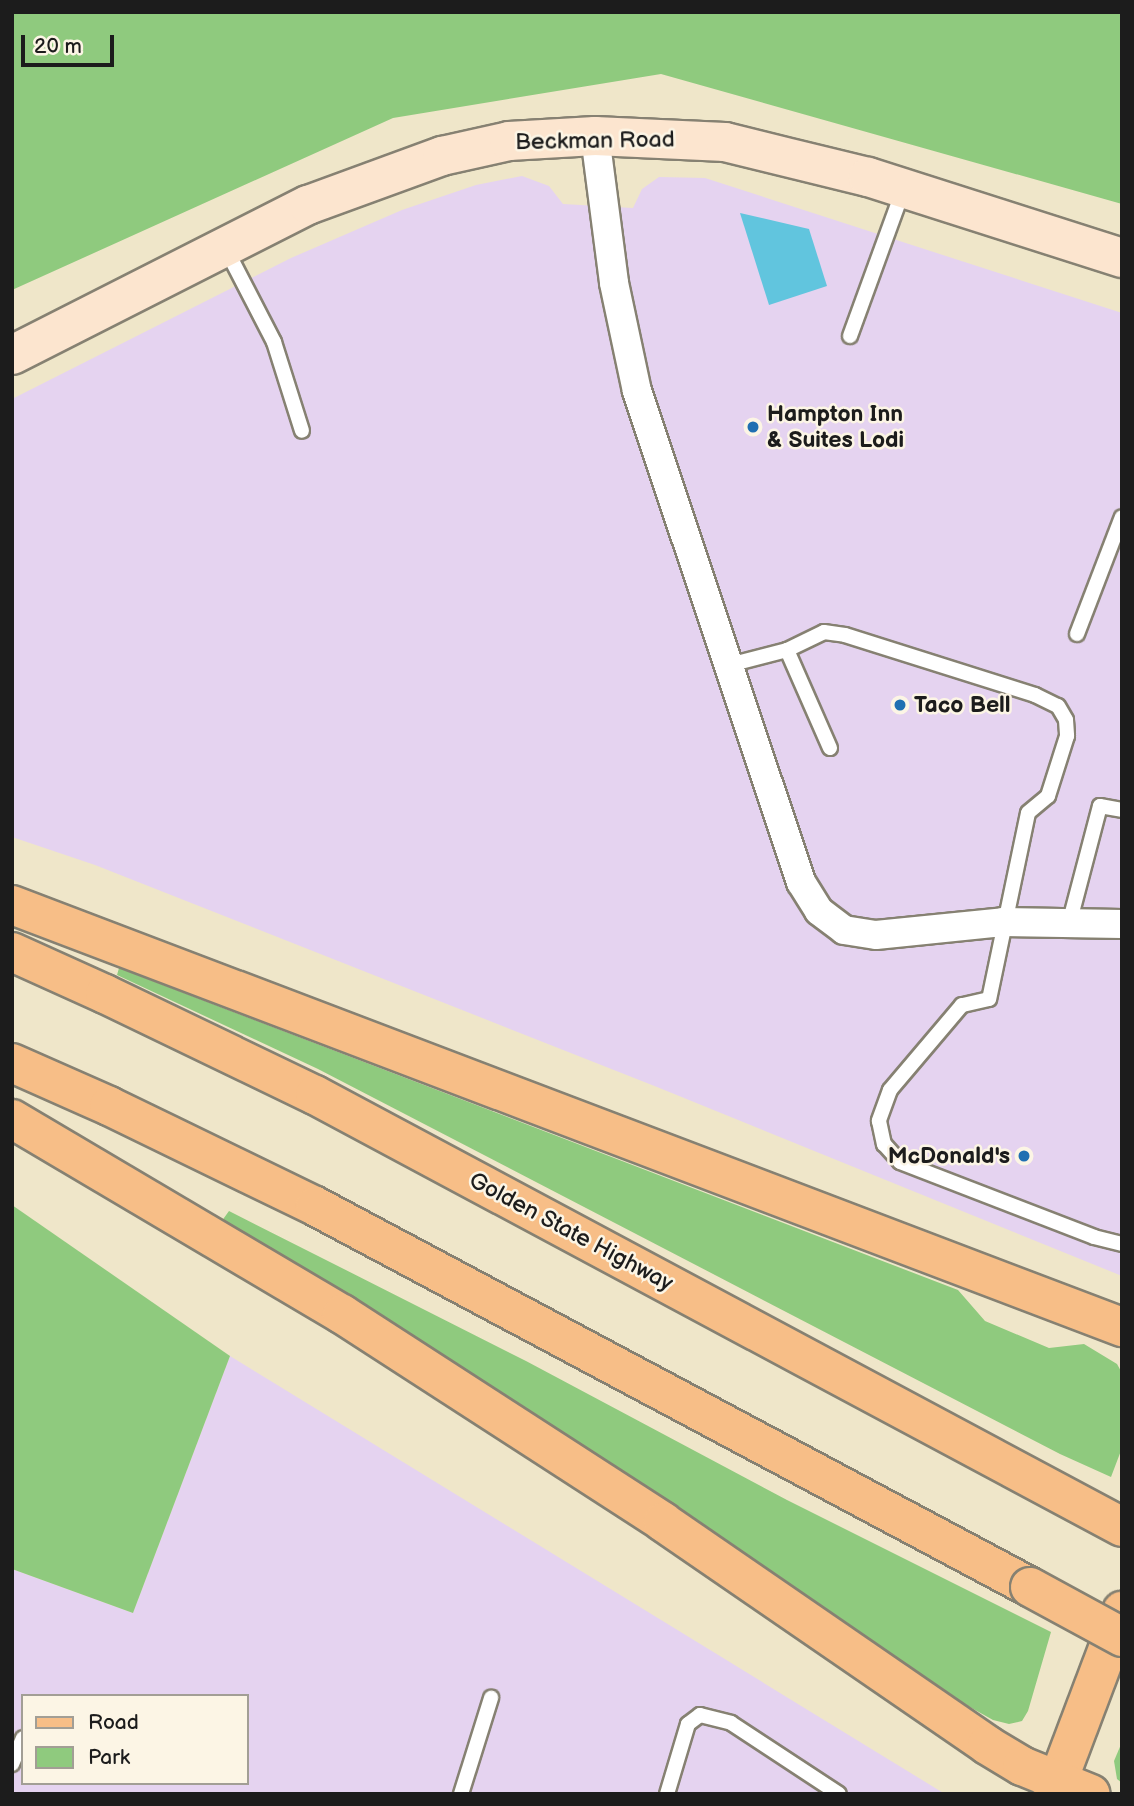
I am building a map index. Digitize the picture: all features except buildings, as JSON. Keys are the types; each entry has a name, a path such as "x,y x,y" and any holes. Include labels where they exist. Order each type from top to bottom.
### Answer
{"main road":[{"path":"12,905 1122,1327"},
{"name":"Golden State Highway","path":"12,953 106,994 315,1095 1122,1527"},
{"path":"12,1063 109,1106 315,1206 1122,1637"},
{"path":"12,1119 342,1314 663,1522 987,1745 1067,1790 1122,1611"}],"street":[{"name":"Beckman Road","path":"12,355 308,205 442,156 509,141 595,136 726,142 790,156 904,189 1122,258"},
{"path":"595,136 614,283 637,391 801,882 819,911 844,930 876,935 1003,922 1122,924"}],"lane":[{"path":"850,336 904,189"},
{"path":"225,247 274,342 302,432"},
{"path":"1077,634 1117,552 1122,517"},
{"path":"729,665 787,650 824,632 845,635 1035,695 1058,706 1066,720 1067,736 1048,796 1028,813 989,999 962,1005 890,1090 879,1121 884,1144 900,1162 1094,1237 1122,1244"},
{"path":"787,650 830,748"},
{"path":"1069,924 1100,806 1122,810"},
{"path":"461,1794 491,1698"},
{"path":"667,1794 688,1724 700,1715 731,1723 839,1794"},
{"path":"12,1764 21,1743"}],"shaded area":[{"path":"522,176 549,186 563,204 633,208 642,189 659,177 705,178 1122,313 1122,1276 657,1087 95,865 12,837 12,399 291,258 402,210 476,185"},
{"path":"230,1356 945,1794 12,1794 12,1569 133,1613"}],"green space":[{"path":"12,12 1122,12 1122,204 661,74 393,118 12,290"},
{"path":"119,968 958,1290 985,1321 1049,1348 1084,1344 1117,1364 1122,1373 1122,1448 1111,1477 1060,1454 318,1069 117,975"},
{"path":"12,1205 230,1356 133,1613 12,1569"},
{"path":"229,1211 526,1361 787,1500 1051,1632 1028,1711 1022,1721 1009,1724 993,1720 968,1706 216,1229"},
{"path":"1122,1742 1122,1783 1117,1779 1114,1761"}],"water":[{"path":"740,213 809,229 827,286 769,305"}],"place":[{"name":"Hampton Inn & Suites Lodi","path":"753,427"},
{"name":"Taco Bell","path":"900,705"},
{"name":"McDonald's","path":"1024,1156"}]}
